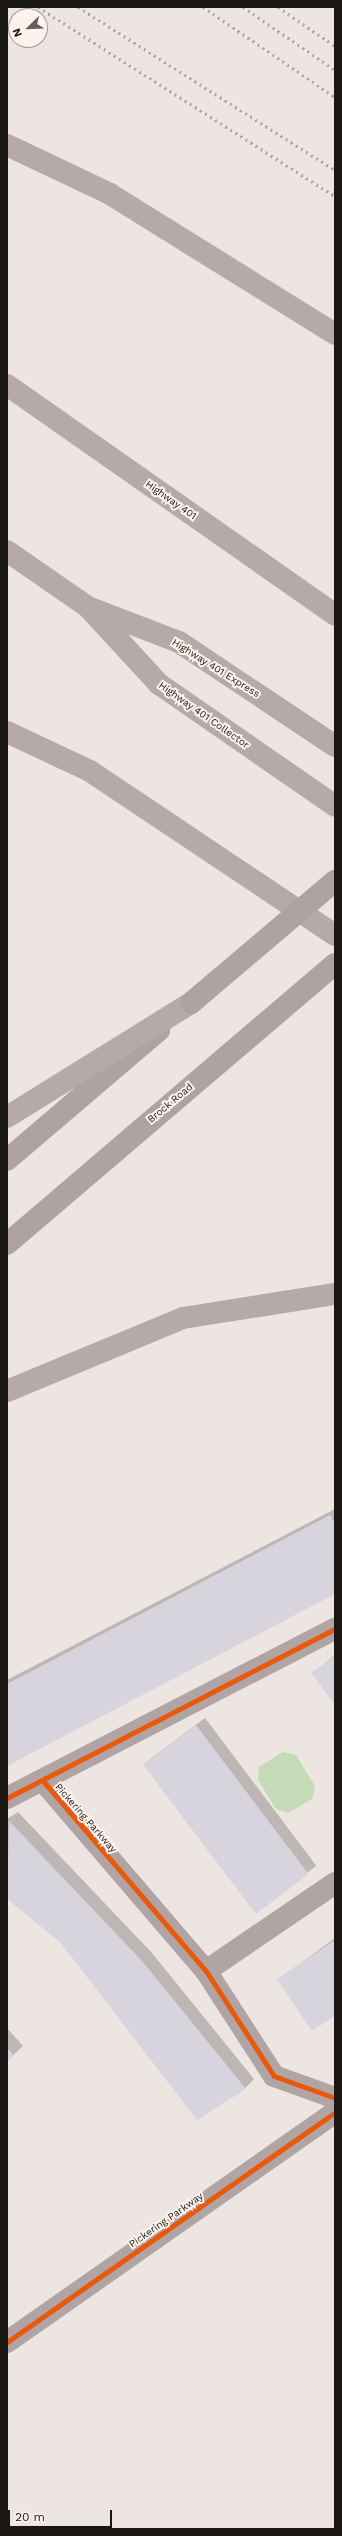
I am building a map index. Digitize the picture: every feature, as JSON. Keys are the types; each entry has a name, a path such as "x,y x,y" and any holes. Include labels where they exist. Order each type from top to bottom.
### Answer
{"highway":[{"path":"7,145 110,194 335,334"},
{"name":"Highway 401","path":"7,385 335,615"},
{"path":"7,550 88,607"},
{"name":"Highway 401 Express","path":"88,607 179,642 335,746"},
{"name":"Highway 401 Collector","path":"88,607 159,684 335,806"},
{"path":"7,732 90,771 335,935"},
{"path":"7,1117 190,1004"},
{"path":"7,1391 183,1318 335,1294"}],"main road":[{"path":"7,1160 335,881"},
{"name":"Brock Road","path":"7,1244 240,1043 335,964"}],"street":[{"name":"Pickering Parkway","path":"335,1629 44,1782 206,1971 274,2076 335,2098"},
{"path":"7,1798 44,1782"},
{"path":"206,1971 335,1883"},
{"name":"Pickering Parkway","path":"7,2342 335,2112"}],"green space":[{"path":"283,1752 296,1755 315,1786 312,1799 288,1813 276,1809 258,1780 259,1767"}],"building":[{"path":"330,1515 335,1524 335,1594 7,1766 7,1684"},
{"path":"335,1656 335,1705 311,1673"},
{"path":"196,1725 309,1874 256,1914 143,1765"},
{"path":"9,1821 143,1962 246,2089 197,2120 60,1942 7,1899"},
{"path":"335,1940 335,2016 312,2031 277,1979"},
{"path":"7,2048 14,2056 7,2062"}],"railway":[{"path":"38,7 335,196"},
{"path":"78,7 335,170"},
{"path":"203,7 335,97"},
{"path":"243,7 335,70"},
{"path":"278,7 335,46"}],"cycle path":[{"path":"7,1798 335,1629"},
{"path":"44,1782 206,1971 274,2076 335,2098"},
{"path":"7,2342 335,2112"}]}
